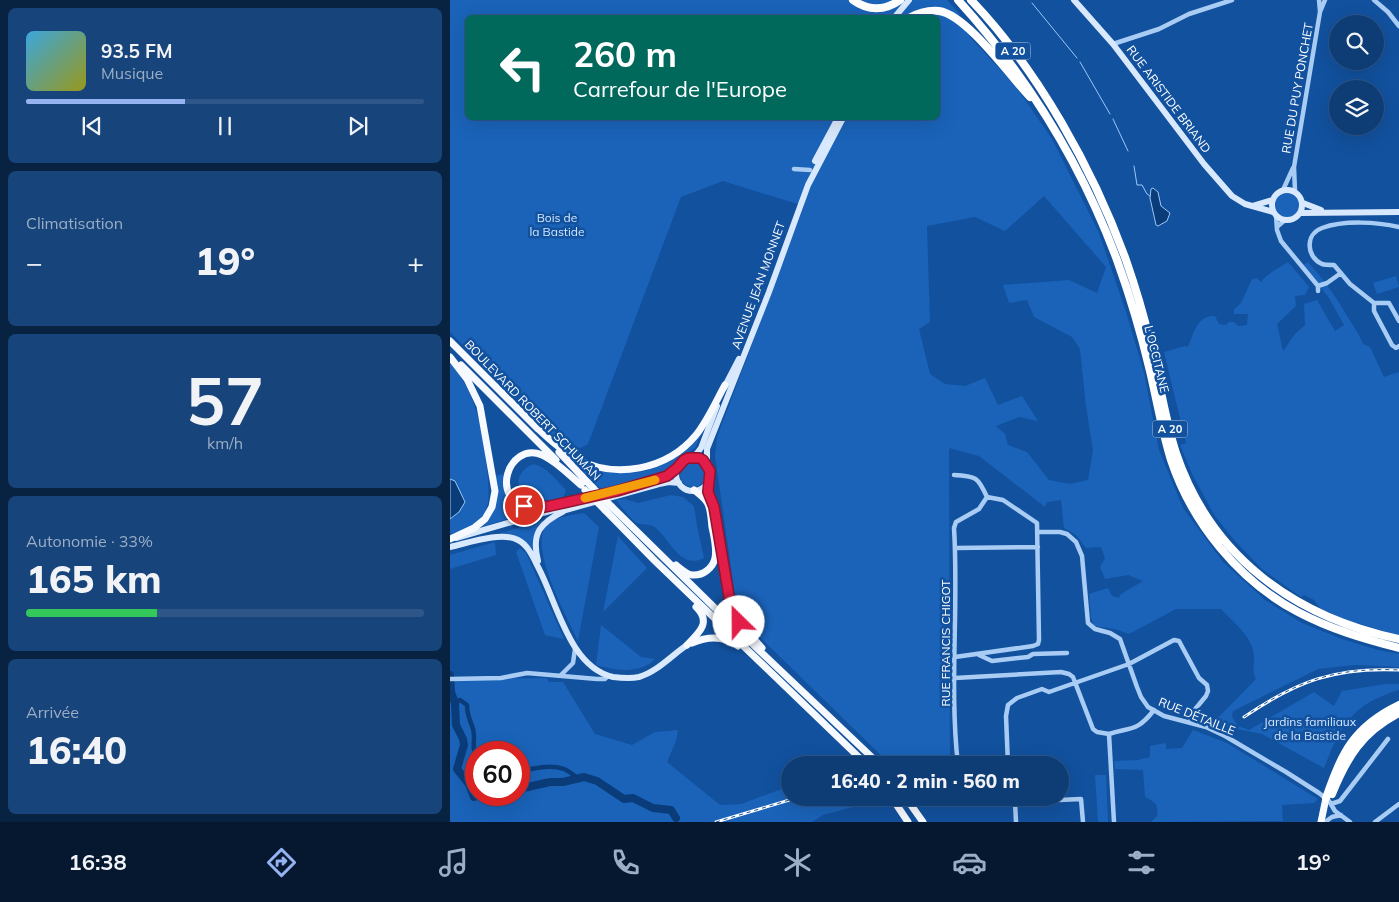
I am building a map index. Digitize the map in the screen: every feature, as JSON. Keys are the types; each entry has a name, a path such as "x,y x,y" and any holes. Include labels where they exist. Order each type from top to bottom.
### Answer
{"highway":[{"path":"853,0 866,7 877,9 885,8 900,0"},
{"name":"L'OCCITANE","path":"958,0 1008,60 1045,114 1078,172 1099,216 1116,258 1138,324 1163,433 1172,461 1182,487 1216,543 1239,568 1264,590 1283,603 1317,622 1341,632 1399,648"},
{"name":"L'OCCITANE","path":"970,0 1004,40 1043,94 1086,168 1126,260 1141,307 1176,452 1191,490 1212,524 1249,567 1288,597 1346,624 1399,640"},
{"path":"914,15 928,11 939,11 952,16 966,26 1045,114"},
{"path":"1329,801 1335,772 1350,744 1374,720 1399,705"},
{"path":"1329,801 1340,773 1356,747 1374,730 1399,713"}],"main road":[{"path":"896,15 908,0"},
{"name":"RUE ARISTIDE BRIAND","path":"1074,0 1113,44 1226,189 1239,202 1275,214"},
{"name":"AVENUE JEAN MONNET","path":"694,457 701,448 725,385 743,350 810,170 837,120"},
{"name":"AVENUE JEAN MONNET","path":"707,464 707,449 769,292 800,203 817,166 842,120"},
{"path":"1252,206 1272,200 1282,190 1287,189 1295,191 1301,198 1300,212 1294,219 1285,220 1275,214 1272,200"},
{"path":"1302,203 1325,211"},
{"path":"1300,212 1399,212"},
{"name":"BOULEVARD ROBERT SCHUMAN","path":"450,341 536,427 593,488 608,508 655,561 858,756"},
{"path":"450,356 467,379 480,406 495,491 492,507 484,519 474,528 450,540"},
{"name":"BOULEVARD ROBERT SCHUMAN","path":"450,356 583,487 654,549 871,756"},
{"path":"536,427 562,450 592,466 609,470 638,469 665,460 684,448 697,434 725,385"},
{"path":"583,487 552,461 541,454 530,453 514,462 508,470 506,481 508,493 518,503 530,508 550,506 617,491"},
{"path":"450,540 662,478 677,468 684,460 694,457 703,460 710,471 708,492 714,507 730,602 739,622 791,680"},
{"path":"677,468 676,476 679,483 686,489 694,490 703,487 709,479"},
{"path":"450,546 565,510 659,484 679,483"},
{"path":"654,549 691,575 706,572 712,565 716,550 710,510 707,502 694,490"},
{"path":"541,572 534,547 539,529 545,521 565,510"},
{"path":"450,546 494,538 510,537 518,540 528,549 541,572 575,649 590,666 608,676 623,679 639,677 654,670 687,645 704,625 702,614 655,561"},
{"path":"687,645 702,638 723,638 764,666"},
{"path":"1323,822 1329,801"},
{"path":"897,806 908,822"},
{"path":"912,806 923,822"}],"street":[{"path":"1113,44 1159,29 1188,14 1232,0"},
{"path":"1319,0 1320,12"},
{"path":"1320,12 1325,0"},
{"path":"1374,0 1388,12 1399,26"},
{"name":"RUE DU PUY PONCHET","path":"1295,191 1294,167 1320,12"},
{"name":"RUE DU PUY PONCHET","path":"1282,190 1294,167"},
{"path":"794,169 810,170"},
{"path":"1275,214 1278,235 1285,247 1318,289 1341,273"},
{"path":"1278,226 1285,220"},
{"path":"1399,232 1399,227 1383,223 1335,225 1321,228 1309,240 1309,247 1314,257 1322,264 1334,265 1350,284 1374,303 1390,303 1399,321"},
{"path":"1374,303 1374,311 1392,345 1396,348 1399,346"},
{"path":"954,475 973,476 980,482 987,497 1003,500 1038,523 1038,644 955,657"},
{"name":"RUE FRANCIS CHIGOT","path":"957,756 954,734 954,528 956,522 979,509 987,497"},
{"name":"RUE DÉTAILLE","path":"1038,532 1060,532 1067,534 1076,542 1082,556 1088,622 1095,629 1110,633 1120,639 1141,697 1148,707 1164,716 1206,727 1231,739 1286,772 1329,801 1350,822"},
{"path":"955,548 1038,547"},
{"path":"1008,756 1007,709 1010,703 1017,698 1042,689 1050,692 1129,664 1174,640 1180,641 1198,678 1207,686 1208,693 1192,712 1190,723"},
{"path":"560,676 573,663 575,649"},
{"path":"978,654 992,661 1028,657 1033,654 1067,653"},
{"path":"955,678 1061,672 1069,674 1073,678 1094,731 1108,734 1141,725 1154,710"},
{"path":"450,679 501,678 527,673 597,679 605,679 608,676"},
{"path":"1108,734 1114,822"},
{"path":"1329,801 1340,800 1388,739"},
{"path":"1069,800 1081,799 1083,822"},
{"path":"1375,822 1399,804"},
{"path":"1015,806 1016,822"},
{"path":"1323,822 1341,815"}],"green space":[{"path":"450,0 947,0 959,13 970,37 1017,88 1052,139 1099,233 1127,315 1144,373 1159,450 1183,508 1223,562 1265,600 1302,623 1342,639 1399,654 1399,667 1354,665 1318,669 1233,711 1232,717 1238,726 1249,730 1314,692 1334,706 1342,691 1385,684 1399,684 1399,690 1370,702 1350,718 1336,740 1324,768 1262,734 1212,724 1256,679 1253,649 1247,636 1237,625 1221,609 1176,609 1129,634 1115,629 1094,626 1091,618 1089,594 1108,588 1112,596 1119,598 1121,594 1143,581 1128,575 1105,579 1100,567 1105,558 1101,547 1086,548 1076,535 1064,528 1061,500 1047,502 1045,507 979,456 949,448 950,756 882,756 738,616 715,456 717,437 804,206 723,181 681,197 588,444 576,450 563,446 450,332","holes":["1044,196 1106,267 1097,293 1069,280 1003,285 1009,303 1027,300 1034,317 1072,337 1080,349 1093,450 1088,480 1070,484 1049,480 1027,452 1008,445 1005,434 996,426 1019,417 1038,421 1022,396 998,405 985,378 965,386 945,384 930,374 919,329 930,322 927,226 975,217 1005,231"]},
{"path":"1287,193 1295,197 1299,205 1295,213 1287,217 1279,213 1275,205 1279,197"},
{"path":"1288,262 1309,287 1305,295 1295,296 1296,306 1277,324 1283,351 1295,334 1305,325 1304,304 1317,300 1335,331 1344,325 1329,298 1303,265 1308,262 1334,294 1363,344 1370,347 1384,377 1399,372 1399,636 1344,619 1320,608 1314,600 1304,595 1301,597 1262,569 1235,541 1215,516 1192,474 1180,445 1186,443 1164,352 1185,346 1188,347 1197,326 1204,318 1209,316 1215,316 1219,324 1226,325 1229,322 1234,322 1238,326 1247,325 1248,314 1234,314 1234,309 1241,303 1252,279 1257,278 1261,282"},
{"path":"1396,276 1399,287 1377,294 1373,283"},
{"path":"450,363 470,394 479,421 489,491 485,513 481,519 471,527 450,534 455,481 450,479"},
{"path":"704,427 695,448 679,458 666,472 603,491 571,460 608,472 622,473 648,470 660,466 671,459"},
{"path":"693,461 702,465 706,474 702,483 693,487 684,483 680,474 684,465"},
{"path":"534,464 547,471 566,490 563,499 545,502 535,501 522,494 518,484 521,474 528,466"},
{"path":"504,474 503,483 506,494 534,511 478,528 491,514 494,476"},
{"path":"671,495 683,497 694,506 704,558 695,561 681,556 659,531 653,526 639,524 629,516 616,500 625,499 638,503"},
{"path":"584,513 599,527 578,641 545,565 542,535 547,525 551,522 565,516"},
{"path":"543,520 535,535 533,553 525,542 492,536"},
{"path":"618,536 647,568 603,612"},
{"path":"495,542 496,555 450,569 450,555"},
{"path":"520,548 526,553 564,639 545,635 516,552"},
{"path":"601,625 641,657 655,659 642,667 627,670 596,665"},
{"path":"547,678 549,682 563,682 595,734 632,745 655,732 678,730 676,741 667,762 720,805 741,804 781,789 781,806 853,807 823,815 812,822 450,822 450,679"},
{"path":"1193,730 1227,743 1318,799 1314,803 1282,805 1283,821 1151,822 1157,816 1157,806 1145,797 1143,770 1115,769 1114,761 1138,760 1150,757 1150,746 1166,743 1166,749 1182,748"},
{"path":"1095,775 1106,775 1108,822 1098,822"}],"shaded area":[{"path":"1153,188 1158,192 1161,206 1170,213 1167,221 1158,226 1156,225 1150,198 1151,189"},
{"path":"450,479 455,481 465,502 459,512 450,519"}],"waterway":[{"path":"1032,3 1077,58"},
{"path":"1080,62 1110,114"},
{"path":"1113,119 1128,151"},
{"path":"1134,166 1137,185 1142,185 1150,196"},
{"path":"450,675 451,692 455,703 456,725 464,745 457,769 465,779"},
{"path":"455,703 460,700 467,705 474,733 474,741"},
{"path":"530,769 541,767 559,768 578,778"},
{"path":"530,787 584,777 597,781 624,799 633,798 653,808 671,810 676,818"}],"railway":[{"path":"1244,717 1282,694 1317,679 1355,671 1399,670"},
{"path":"716,822 781,802"}],"slow traffic":[{"path":"585,498 655,480"}],"route":[{"path":"524,506 538,508 617,491 667,476 688,458 694,457 703,460 710,471 708,492 714,507 730,602 739,622"}],"park label":[{"name":"Bois de la Bastide","path":"557,224"},
{"name":"Jardins familiaux de la Bastide","path":"1310,728"}]}
